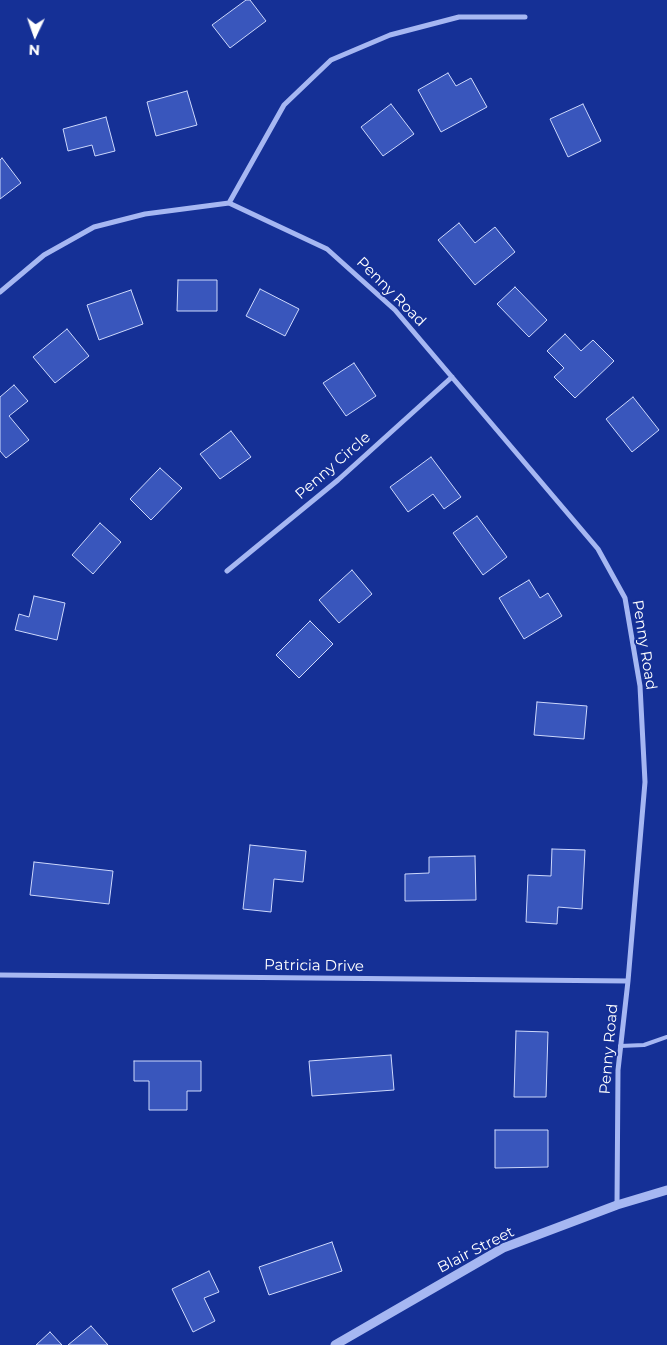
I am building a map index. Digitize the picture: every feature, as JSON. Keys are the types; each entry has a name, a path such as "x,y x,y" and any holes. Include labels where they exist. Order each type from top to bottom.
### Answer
{"street":[{"path":"0,292 44,255 94,227 145,214 229,203 284,105 331,60 390,35 459,18 525,17"},
{"name":"Penny Road","path":"229,203 327,249 396,310 598,549 625,598 640,686 645,782 628,981 618,1070 617,1205"},
{"name":"Penny Circle","path":"227,571 338,480 452,377"},
{"name":"Patricia Drive","path":"0,975 628,981"},
{"name":"Blair Street","path":"335,1345 503,1248 617,1205 667,1190"}],"lane":[{"path":"620,1046 644,1044 667,1037"}],"building":[{"path":"246,0 250,0 266,21 230,48 212,25"},
{"path":"448,73 456,86 471,78 487,107 441,132 418,90"},
{"path":"187,91 197,125 156,136 147,102"},
{"path":"391,104 414,134 383,156 361,127"},
{"path":"583,104 601,141 568,157 550,119"},
{"path":"106,117 115,151 95,156 92,145 68,151 63,129"},
{"path":"2,158 21,183 0,199 0,160"},
{"path":"459,223 475,243 495,227 515,252 475,285 438,240"},
{"path":"178,280 217,280 217,311 177,311"},
{"path":"515,287 547,320 529,337 497,304"},
{"path":"260,289 299,309 285,336 246,316"},
{"path":"131,290 143,324 99,340 87,305"},
{"path":"67,329 89,356 55,383 33,357"},
{"path":"565,334 581,351 593,340 614,361 575,398 554,377 564,368 547,351"},
{"path":"354,363 376,396 346,416 323,383"},
{"path":"14,385 28,401 9,416 29,440 6,458 0,451 0,397"},
{"path":"633,397 659,430 632,452 606,419"},
{"path":"231,431 251,457 220,479 200,454"},
{"path":"431,457 461,497 444,509 433,494 408,512 390,487"},
{"path":"160,468 182,488 151,520 130,499"},
{"path":"477,516 507,557 483,575 453,533"},
{"path":"100,523 121,542 93,574 72,555"},
{"path":"352,570 372,594 339,623 319,600"},
{"path":"529,580 540,598 548,593 562,616 524,639 499,598"},
{"path":"34,596 65,603 57,640 15,630 19,614 29,617"},
{"path":"310,621 333,644 299,678 276,655"},
{"path":"537,702 587,706 584,739 534,735"},
{"path":"250,845 306,851 303,882 274,879 271,912 243,909"},
{"path":"552,849 585,850 582,909 558,907 557,924 526,922 528,875 551,876"},
{"path":"475,856 476,900 405,901 405,874 429,873 429,857"},
{"path":"34,862 113,871 109,904 30,895"},
{"path":"516,1031 548,1032 546,1097 514,1097"},
{"path":"391,1055 394,1090 312,1096 309,1061"},
{"path":"134,1061 201,1061 201,1091 187,1091 187,1110 149,1110 149,1081 134,1081"},
{"path":"495,1130 548,1130 548,1167 495,1168"},
{"path":"332,1242 342,1271 269,1295 259,1267"},
{"path":"209,1271 219,1292 204,1298 215,1321 193,1332 172,1289"},
{"path":"91,1326 108,1345 68,1345"},
{"path":"50,1332 62,1345 36,1345"}]}
